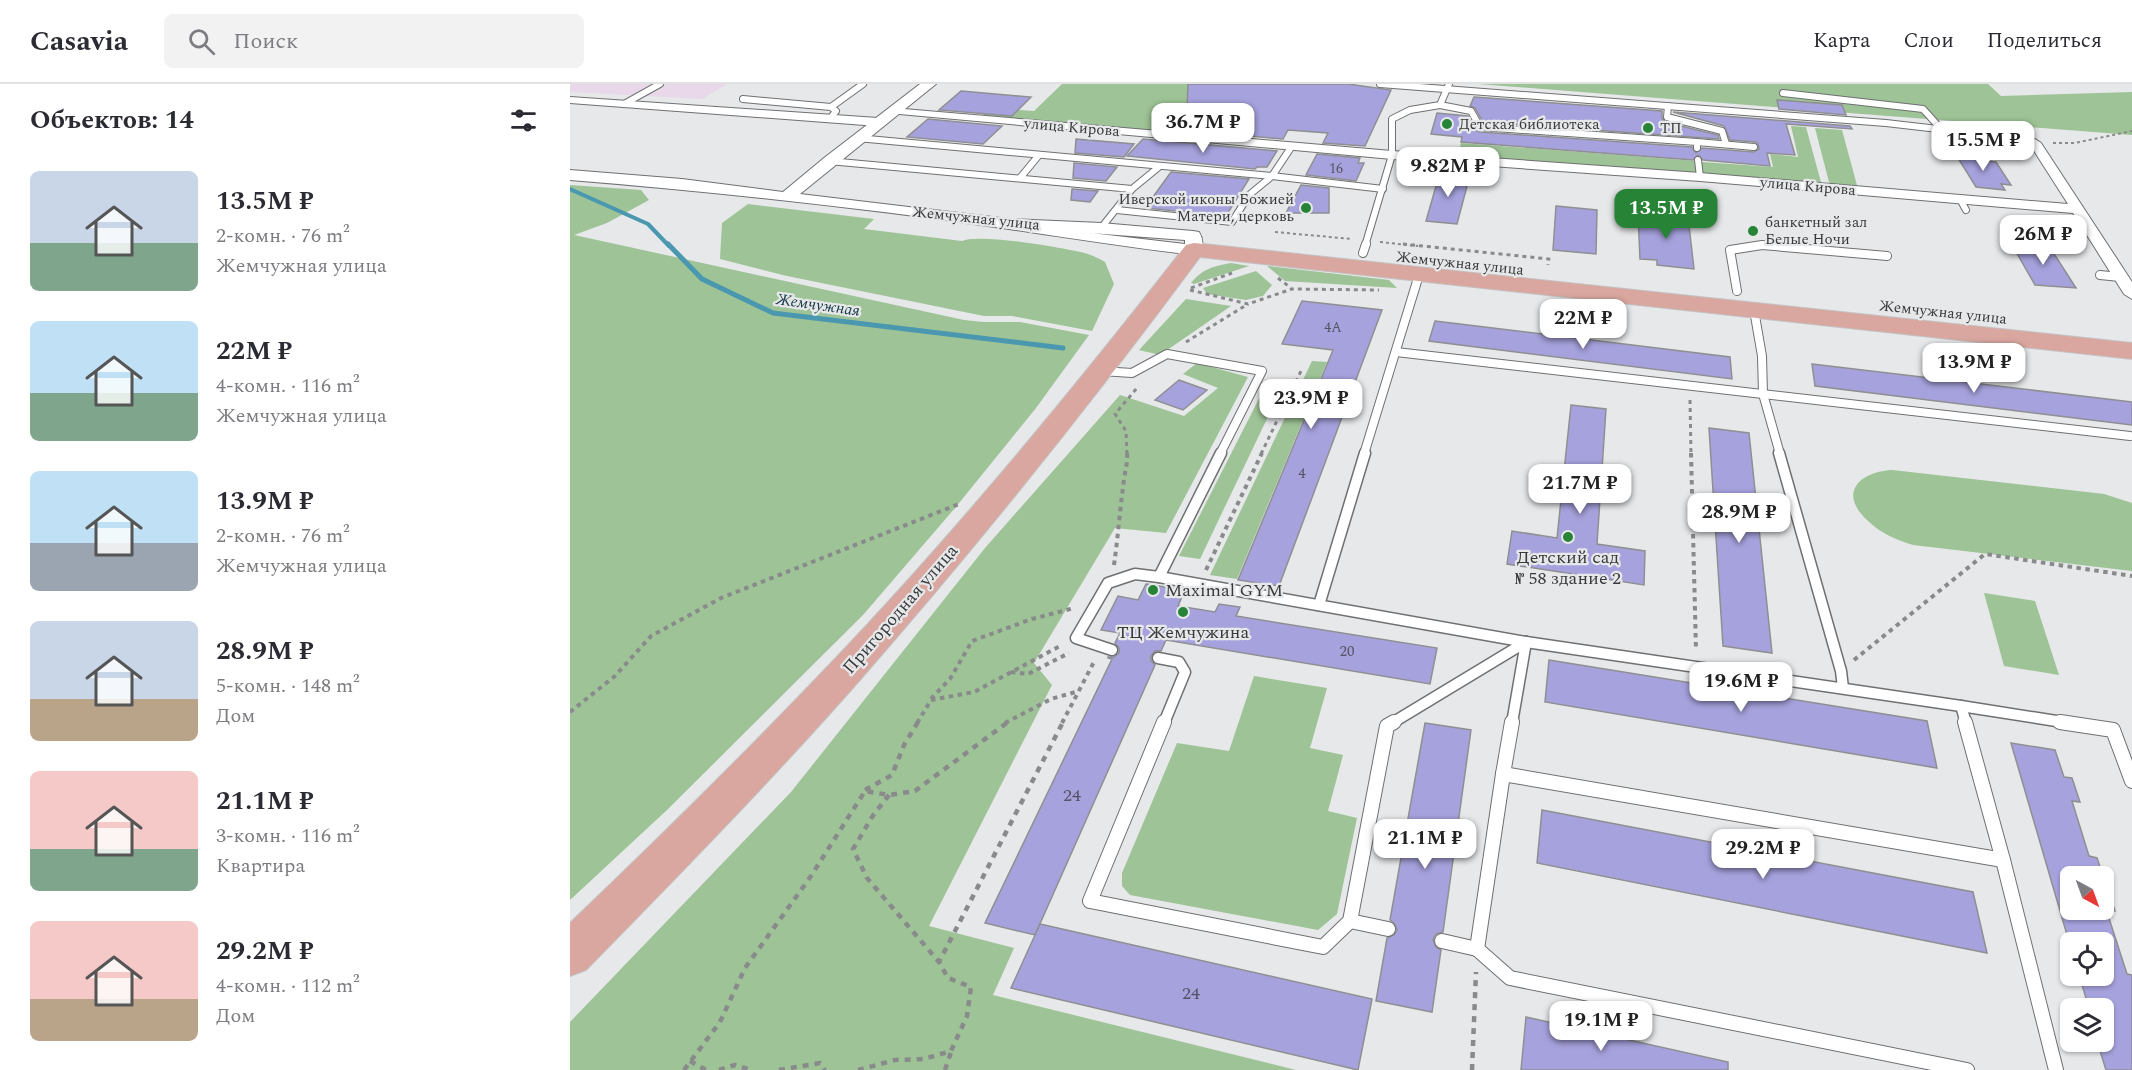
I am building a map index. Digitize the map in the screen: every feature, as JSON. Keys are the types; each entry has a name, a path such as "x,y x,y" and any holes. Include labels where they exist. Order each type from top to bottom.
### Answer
{"main road":[{"name":"Жемчужная улица","path":"1187,245 1254,250 1419,275 2132,351"},
{"name":"Пригородная улица","path":"570,954 697,829 845,672 947,557 1118,350 1187,245"},
{"path":"1042,441 1114,330 1187,245"},
{"name":"Жемчужная улица","path":"1254,250 1365,247 1737,291 2132,332"}],"street":[{"path":"570,175 788,196 857,138 929,84"},
{"path":"570,100 776,115 830,113 878,122"},
{"name":"улица Кирова","path":"892,111 1392,155 1700,177 1963,205 2078,209"},
{"path":"2035,143 2132,294"},
{"name":"Жемчужная улица","path":"788,196 1009,224 1101,228 1187,245"},
{"path":"1009,224 1091,238 1187,245"}],"lane":[{"path":"624,105 660,84"},
{"path":"743,99 788,103 830,113 863,84"},
{"path":"1380,84 1448,86 1895,123 2007,137 2035,143"},
{"path":"1440,105 1448,86"},
{"path":"1783,93 1923,109 1942,130"},
{"path":"776,115 788,103"},
{"path":"1365,247 1392,155 1392,119 1410,110 1440,105 1471,111 1480,127 1697,145 1726,144 1754,147"},
{"path":"1668,106 1667,117 1722,131 1726,144"},
{"path":"857,138 1272,176 1383,189"},
{"path":"1117,210 1232,222 1249,195 1272,176 1292,146"},
{"path":"1020,178 1039,156"},
{"path":"1698,160 1700,177"},
{"path":"829,161 1132,189"},
{"path":"1101,228 1132,189 1160,166"},
{"path":"1737,291 1730,250 1762,245 1887,256"},
{"path":"1319,605 1419,275"},
{"path":"2100,275 2120,277"},
{"path":"1754,310 1762,356 1763,394 1841,671 1843,688"},
{"path":"1396,352 2130,436"},
{"path":"1100,371 1132,373 1167,354 1262,371 1159,577"},
{"path":"1112,650 1076,638 1108,583 1134,574 1159,577 1526,642 2113,730 2132,782"},
{"path":"1477,949 1503,774 1526,642"},
{"path":"1158,658 1179,662 1185,672 1090,901 1323,947 1350,921 1387,726 1526,642"},
{"path":"1961,706 2056,1070"},
{"path":"1503,774 2003,860"},
{"path":"1350,921 1388,929"},
{"path":"1442,941 1477,949 1510,978 1966,1070"}],"path":[{"path":"2035,143 2075,143 2132,131"},
{"path":"1248,304 1199,294 1188,289 1254,250 1365,247 1549,259 1548,265"},
{"path":"1108,583 1116,558 1124,479 1128,465 1126,431 1115,414 1167,354 1248,304 1292,289 1276,276"},
{"path":"1199,584 1301,371"},
{"path":"1690,384 1696,666"},
{"path":"570,712 615,676 651,636 721,598 838,550 960,504"},
{"path":"1841,671 1985,554 2132,576"},
{"path":"684,1070 720,1022 746,969 811,876 865,791 892,776 904,745 931,700 950,679 972,641 1032,619 1097,602"},
{"path":"931,700 974,692 1076,638"},
{"path":"939,962 1095,660 1087,642 1028,674 1011,672"},
{"path":"865,791 889,795 915,791 1005,723 1051,699 1079,691"},
{"path":"889,795 853,849 867,878 939,962 948,978 971,987 967,1016 945,1070"},
{"path":"1472,1070 1477,949"},
{"path":"858,1070 895,1060 924,1059 951,1051"},
{"path":"690,1061 706,1070"},
{"path":"779,1070 820,1063 825,1070"},
{"path":"719,1070 735,1065 751,1070"}],"shaded area":[{"path":"570,84 727,84 702,99 570,92"}],"green space":[{"path":"1062,84 1242,84 1242,98 1208,136 980,117 992,108 1034,111"},
{"path":"1478,84 1988,84 2001,96 2132,92 2132,135"},
{"path":"1791,126 1806,127 1822,186 1702,176 1702,162 1773,167 1770,154 1798,157"},
{"path":"1815,128 1842,130 1858,189 1830,186"},
{"path":"1461,143 1696,161 1697,175 1457,158"},
{"path":"570,185 641,190 649,200 607,223 574,235 964,320 1020,322 1089,335 1036,408 955,508 863,615 667,810 570,900"},
{"path":"748,204 874,219 864,229 962,241 1004,240 1077,251 1105,262 1114,284 1092,331 1012,316 984,316 787,276 720,259 722,223"},
{"path":"1231,263 1249,266 1194,284 1191,283 1209,269"},
{"path":"1267,266 1389,280 1397,288 1285,281"},
{"path":"1256,271 1272,285 1263,296 1246,300 1207,294 1203,288"},
{"path":"1186,299 1231,306 1160,355 1139,350"},
{"path":"1312,361 1327,362 1237,579 1210,575"},
{"path":"1197,363 1248,377 1166,533 1115,528 1034,663 1052,685 929,926 1014,948 993,995 1296,1070 570,1070 570,1022 791,792 985,548 1120,395 1184,416 1218,388 1183,374"},
{"path":"1268,381 1284,383 1200,559 1179,556"},
{"path":"1892,470 2104,494 2132,503 2132,571 1913,545 1894,538 1877,529 1867,520 1858,510 1853,493 1856,486 1870,475"},
{"path":"1984,593 2035,601 2059,675 2004,666"},
{"path":"1254,676 1327,688 1310,748 1343,755 1328,811 1357,818 1337,914 1318,930 1130,895 1122,886 1122,873 1177,743 1229,751"}],"building":[{"path":"1188,84 1348,84 1391,90 1365,146 1323,143 1328,133 1288,130 1283,139 1152,128 1171,106 1187,107"},
{"path":"961,91 1031,97 1012,116 939,110"},
{"path":"1474,97 1662,111 1662,118 1665,122 1718,135 1719,139 1483,122 1475,108 1470,106"},
{"path":"1777,100 1842,105 1846,115 1779,109"},
{"path":"1673,112 1850,126 1852,129 1786,124 1795,155 1767,153 1770,166 1703,160 1698,155 1693,160 1461,142 1462,137 1431,134 1437,113 1468,116 1475,130 1480,132 1692,147 1696,153 1702,148 1754,152 1759,149 1755,142 1730,140 1724,126"},
{"path":"928,119 1002,126 983,144 907,137"},
{"path":"1076,139 1134,144 1124,157 1075,153"},
{"path":"1143,139 1277,151 1267,167 1255,169 1127,156"},
{"path":"1955,153 1983,155 1987,161 1996,162 2011,185 2001,184 2005,190 1976,187"},
{"path":"1317,154 1360,158 1358,163 1364,163 1356,181 1306,175"},
{"path":"1074,163 1117,167 1106,181 1073,178"},
{"path":"1171,172 1249,179 1226,216 1145,208"},
{"path":"1440,172 1470,175 1457,224 1426,221"},
{"path":"1301,185 1329,188 1329,213 1286,213"},
{"path":"1072,189 1098,191 1090,202 1071,200"},
{"path":"1556,206 1597,210 1596,254 1553,250"},
{"path":"1638,213 1688,217 1694,269 1657,265 1657,260 1640,259"},
{"path":"2011,243 2049,246 2076,288 2035,285"},
{"path":"1302,301 1382,310 1279,586 1238,580 1333,350 1282,344"},
{"path":"1435,321 1730,357 1732,379 1429,341"},
{"path":"1812,364 2132,402 2132,425 1815,386"},
{"path":"1179,380 1207,390 1183,410 1155,400"},
{"path":"1571,405 1606,409 1597,544 1645,551 1644,585 1507,564 1512,531 1557,538"},
{"path":"1709,428 1749,433 1772,653 1723,646"},
{"path":"1146,584 1185,590 1178,606 1215,612 1219,604 1240,607 1236,616 1437,648 1430,684 1166,640 1161,651 1155,651 1151,656 1151,661 1155,665 1035,935 985,923 1112,659 1108,657 1114,657 1119,653 1119,648 1115,643 1120,633 1101,630 1118,596 1138,600"},
{"path":"1549,660 1927,721 1937,768 1545,702"},
{"path":"1425,723 1471,730 1443,932 1436,934 1433,940 1436,947 1441,950 1432,1012 1376,1001 1387,938 1394,935 1397,930 1390,920"},
{"path":"2011,743 2055,750 2064,777 2072,778 2080,802 2072,801 2089,856 2097,858 2100,866 2060,866 2060,911"},
{"path":"1542,810 1973,892 1987,953 1537,863"},
{"path":"2063,920 2110,920 2113,932 2066,932"},
{"path":"1040,924 1372,999 1358,1070 1011,988"},
{"path":"2114,934 2127,974 2132,975 2132,1070 2106,1070 2100,1052 2114,1052 2114,998 2086,998 2082,986 2114,986"},
{"path":"1526,1017 1728,1062 1728,1070 1521,1070"}],"waterway":[{"name":"Жемчужная","path":"570,189 648,224 669,246"},
{"name":"Жемчужная","path":"668,244 702,279 773,313 1063,348"}],"place":[{"name":"Детская библиотека","path":"1447,124"},
{"name":"ТП","path":"1648,128"},
{"name":"Иверской иконы Божией Матери, церковь","path":"1306,208"},
{"name":"банкетный зал Белые Ночи","path":"1753,231"},
{"name":"Детский сад № 58 здание 2","path":"1568,537"},
{"name":"Maximal GYM","path":"1153,590"},
{"name":"ТЦ Жемчужина","path":"1183,612"}]}
